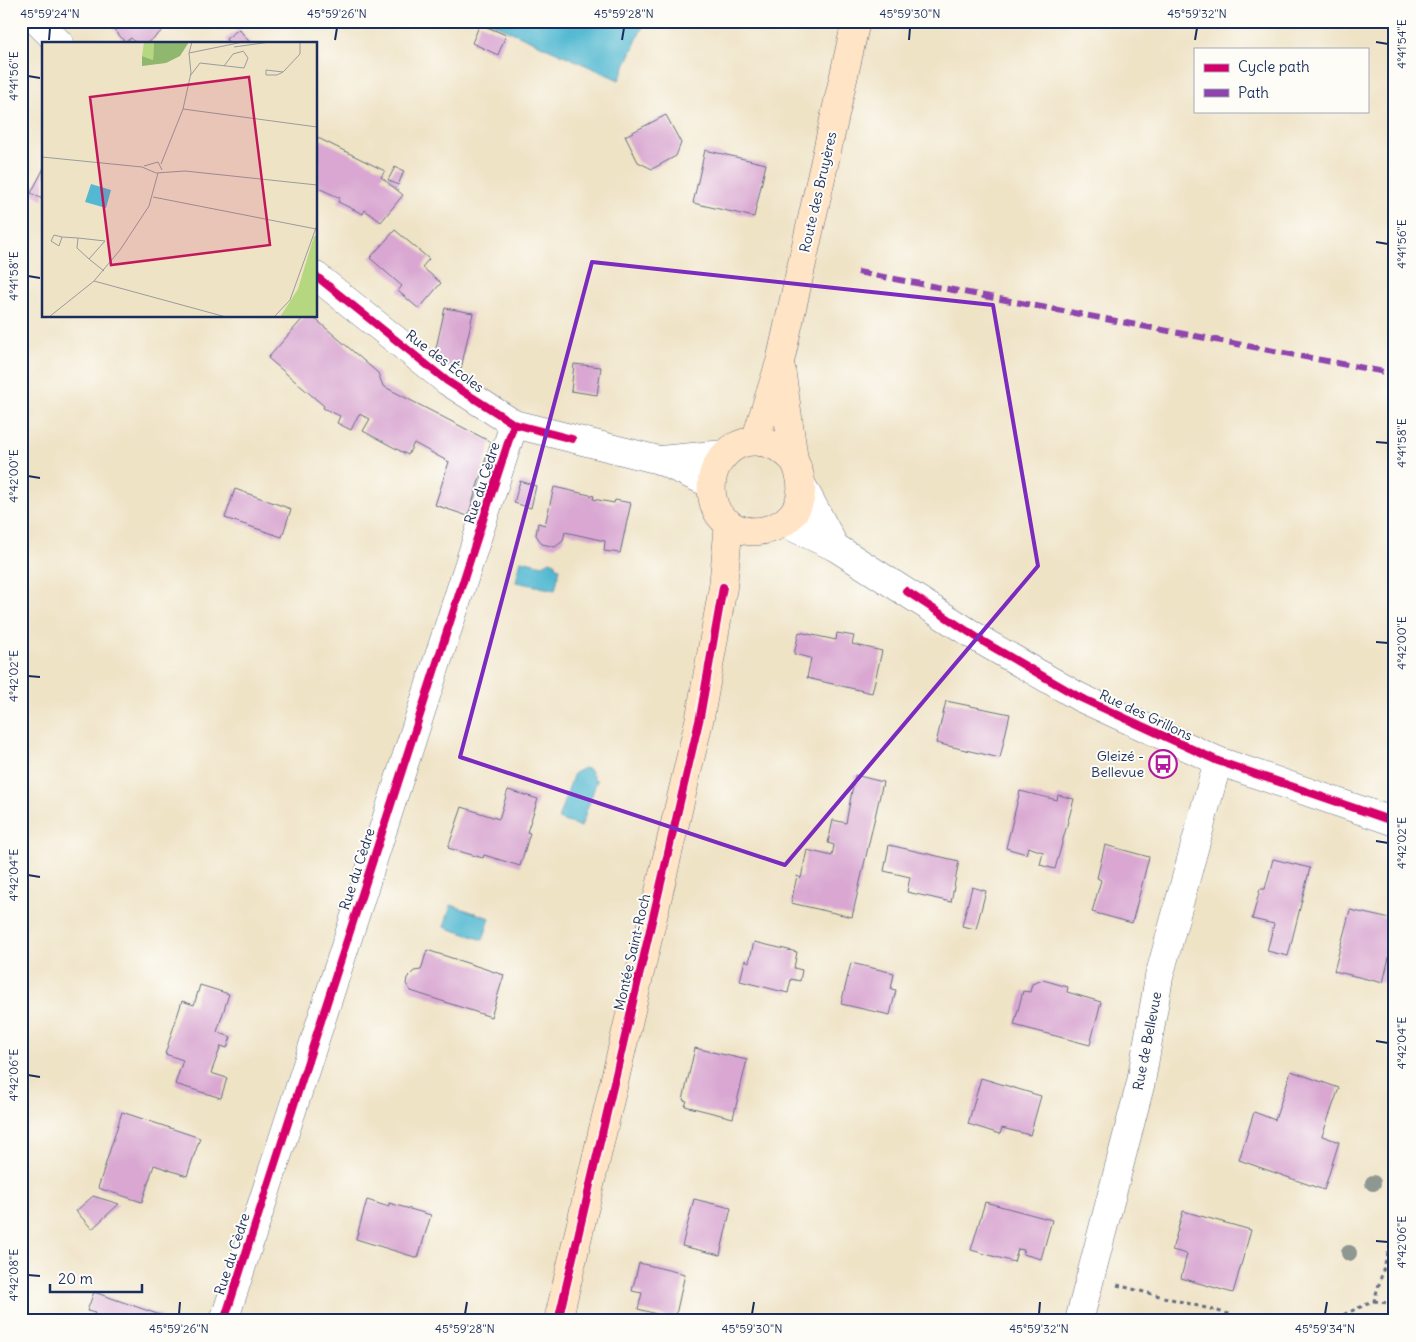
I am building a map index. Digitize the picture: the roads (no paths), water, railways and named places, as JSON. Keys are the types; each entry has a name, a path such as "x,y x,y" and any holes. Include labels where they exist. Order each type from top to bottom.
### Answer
{"main road":[{"name":"Route des Bruyères","path":"755,441 780,362 856,21"},
{"path":"780,362 798,473 800,500 794,513 784,523 764,532 741,527 719,512 713,498 711,484 718,463 734,447 755,441 770,443 784,450 798,473"},
{"name":"Montée Saint-Roch","path":"558,1321 700,717 724,587 741,527"}],"street":[{"path":"37,21 58,42"},
{"name":"Rue des Écoles","path":"318,278 447,381 514,424 659,460 711,484"},
{"name":"Rue du Cèdre","path":"224,1321 514,424"},
{"name":"Rue des Écoles","path":"659,460 725,454"},
{"path":"798,473 835,547"},
{"name":"Rue des Grillons","path":"784,523 835,547 984,642 1079,698 1218,761 1395,822"},
{"name":"Rue de Bellevue","path":"1079,1321 1141,1082 1159,977 1218,761"}],"water":[{"path":"487,21 645,21 619,80"},
{"path":"521,560 543,565 550,561 555,563 556,567 560,568 555,590 516,582"},
{"path":"584,768 590,770 594,779 597,780 581,827 558,819 574,773"},
{"path":"451,905 490,918 483,940 444,927"}],"place":[{"name":"Gleizé - Bellevue","path":"1163,764"}]}
